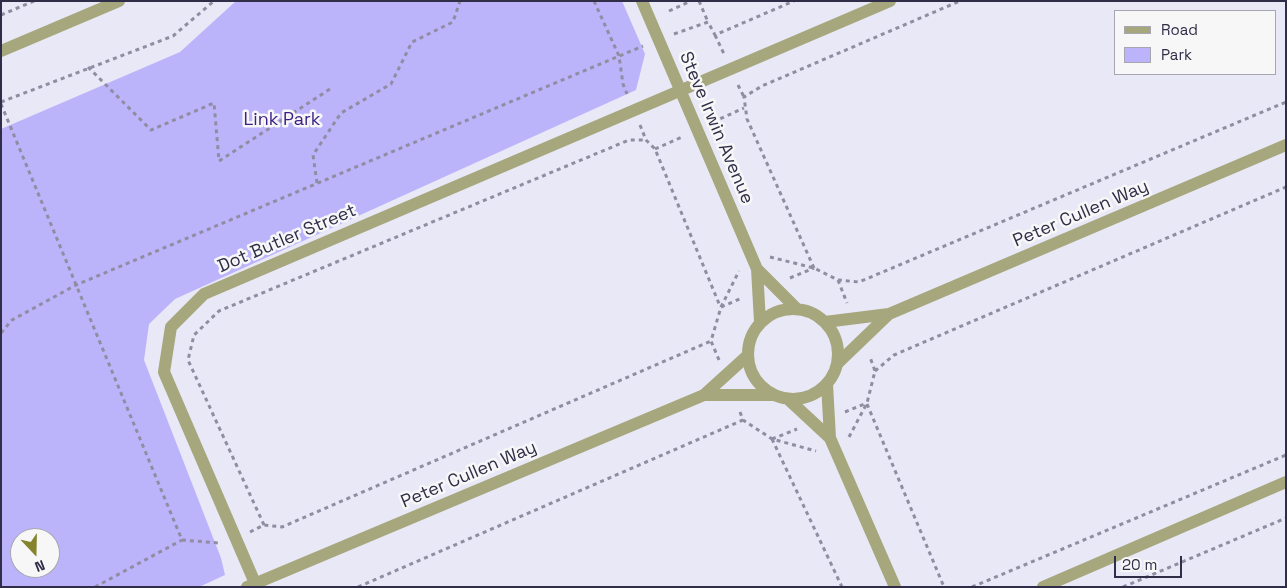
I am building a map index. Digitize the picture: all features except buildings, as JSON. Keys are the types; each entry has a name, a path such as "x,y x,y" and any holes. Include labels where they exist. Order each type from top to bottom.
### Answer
{"street":[{"path":"1,51 119,1"},
{"name":"Steve Irwin Avenue","path":"642,1 757,269 760,322"},
{"name":"Dot Butler Street","path":"251,585 164,372 171,327 204,294 890,1"},
{"name":"Peter Cullen Way","path":"825,322 889,314 1286,145"},
{"name":"Steve Irwin Avenue","path":"757,269 796,308"},
{"path":"747,356 748,344 760,322 773,313 796,308 814,314 825,322 834,334 838,348 838,363"},
{"name":"Peter Cullen Way","path":"704,395 773,395 788,399 803,398 816,393 827,384 834,374 838,363 889,314"},
{"name":"Peter Cullen Way","path":"251,585 704,395 747,356 755,379 773,395"},
{"path":"827,384 830,438 894,587"},
{"path":"788,399 830,438"},
{"path":"1044,587 1286,482"}],"path":[{"path":"1,15 34,1"},
{"path":"182,540 1,103 88,66 173,36 214,1"},
{"path":"317,183 313,155 340,113 390,84 412,42 453,22 460,1"},
{"path":"594,1 619,56 623,84"},
{"path":"669,11 691,1"},
{"path":"700,1 715,35 794,1"},
{"path":"814,268 747,119 744,97 762,86 960,1"},
{"path":"1,332 12,320 76,285 619,56 708,22"},
{"path":"88,66 150,130 214,103 219,161 330,89"},
{"path":"721,307 655,149 646,140 629,140 219,311 194,335 188,360 264,526 282,527 712,341 721,307 749,251 814,268 838,280 859,282 1286,102"},
{"path":"358,587 743,420 772,439 838,457 867,404 875,371 894,356 1286,187"},
{"path":"867,404 942,586"},
{"path":"772,439 842,587"},
{"path":"972,587 1286,455"},
{"path":"1123,587 1286,518"},
{"path":"95,587 182,540 222,544"}],"green space":[{"name":"Link Park","path":"236,1 622,1 645,54 636,90 175,299 149,324 144,360 221,558 225,575 199,587 1,587 1,129 180,52"}]}
